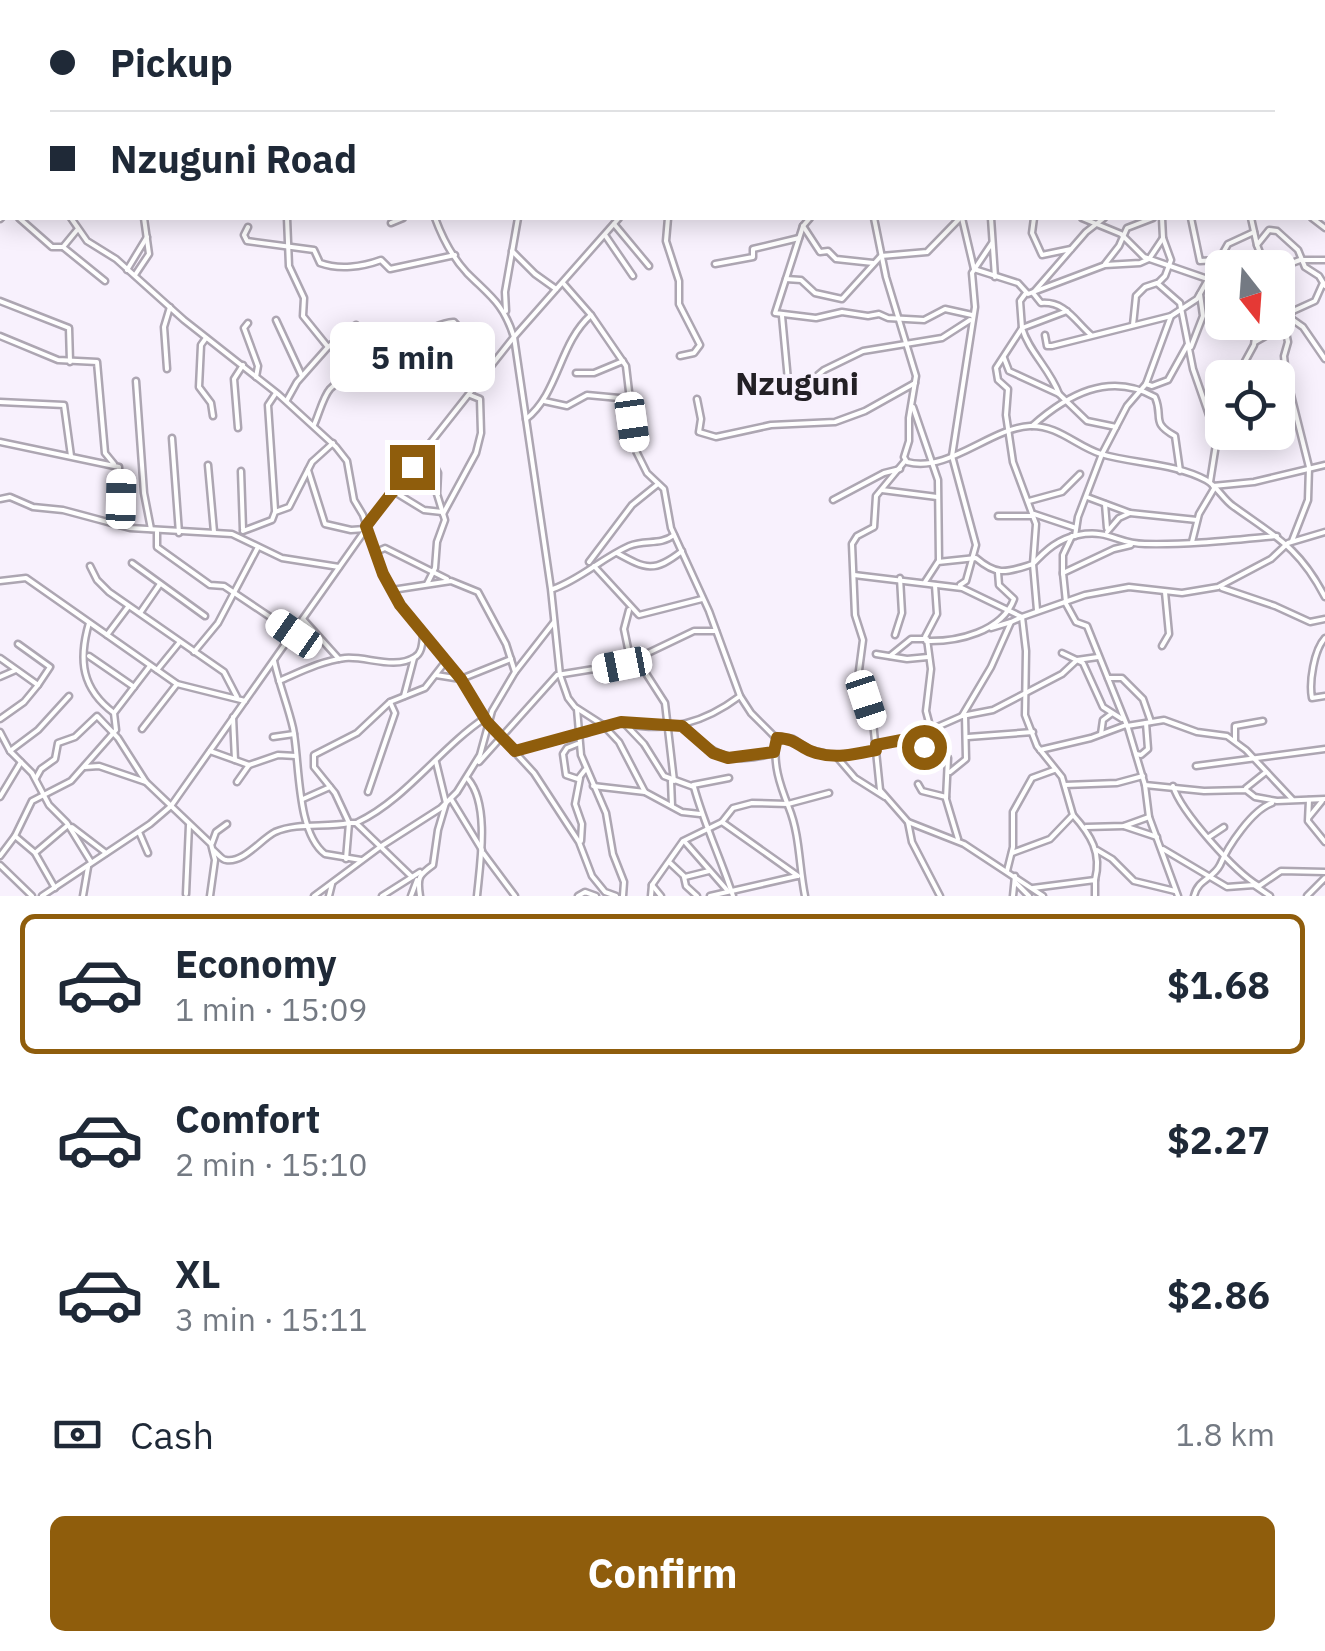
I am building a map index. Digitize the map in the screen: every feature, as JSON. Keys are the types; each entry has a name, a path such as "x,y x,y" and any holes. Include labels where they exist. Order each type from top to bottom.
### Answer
{"street":[{"path":"21,220 50,246 63,247 105,281"},
{"path":"72,220 88,241 276,392 333,443 347,461 354,500 392,590 423,636 461,679 486,720 534,774 581,847 592,876 613,896 624,882 613,854 606,816 586,770 578,709"},
{"path":"134,275 148,256 144,220"},
{"path":"287,220 289,266 304,298 302,316 328,346"},
{"path":"391,223 398,220"},
{"path":"436,220 464,270 506,312"},
{"path":"518,220 505,292 506,312 514,337 552,589 560,675 571,704 603,725 619,742 644,792"},
{"path":"42,896 139,832 170,806 393,491 514,337 617,220"},
{"path":"668,220 666,241 679,282 679,304 700,345 694,353 680,356"},
{"path":"874,220 881,256 915,370 905,461 876,496 874,527 852,544 855,615 864,640 858,678 873,722 878,784 885,798"},
{"path":"786,279 801,280 816,293 838,300 846,297 881,256 926,252 959,220"},
{"path":"962,220 974,269"},
{"path":"992,220 995,276"},
{"path":"1034,220 1033,239 1042,255 1071,249"},
{"path":"1087,220 1123,236 1150,259 1205,279"},
{"path":"1034,293 1101,220"},
{"path":"1105,264 1130,226 1147,220"},
{"path":"1134,325 1136,296 1165,276 1171,259 1162,220"},
{"path":"1191,220 1200,261 1205,261"},
{"path":"1252,220 1258,250"},
{"path":"806,221 820,252 840,260 874,263"},
{"path":"806,221 775,314 816,318 842,312 924,320 945,309 971,317"},
{"path":"614,224 649,266"},
{"path":"248,227 244,235 247,241 314,250 320,263 327,266 366,266 381,260 390,269 454,255"},
{"path":"1256,244 1272,229 1298,250 1307,269 1324,284 1315,300 1295,311"},
{"path":"63,247 77,230"},
{"path":"1226,250 1235,238 1254,232"},
{"path":"605,235 633,276"},
{"path":"128,270 147,237"},
{"path":"715,264 752,257 753,249 800,238"},
{"path":"1026,293 1105,264 1140,263 1150,259 1164,238"},
{"path":"957,587 966,581 975,542 952,456 975,304 971,279 992,243"},
{"path":"512,251 556,289"},
{"path":"1295,262 1325,260"},
{"path":"974,269 1018,283 1026,293"},
{"path":"562,282 623,361 636,451 649,475 659,483 674,535 740,696 777,738 792,738 810,750 836,756 876,748 912,738 963,716 993,710 1062,674 1078,660 1098,657"},
{"path":"1157,284 1178,300 1205,401"},
{"path":"1045,335 1048,346 1171,316 1200,294 1205,285"},
{"path":"1026,293 1020,301 1026,342 1048,369 1059,394 1088,421 1116,428"},
{"path":"1034,293 1040,303 1056,303 1067,311 1091,335"},
{"path":"1189,350 1203,316 1200,294"},
{"path":"0,301 69,328 70,362"},
{"path":"167,369 164,327 170,307"},
{"path":"1038,610 1033,564 1034,516 1014,466 1006,415 1008,389 998,380 996,368 1022,328 1067,311"},
{"path":"782,314 789,391 863,351 942,338 971,317"},
{"path":"525,420 544,401 570,344 590,315"},
{"path":"1171,316 1144,387 1127,406 1102,454 1064,554 1062,574 1066,602 1076,622 1088,626 1136,754 1145,785 1148,817 1163,848 1177,894"},
{"path":"276,320 302,376"},
{"path":"314,425 330,390 380,355 437,324 454,322 492,364"},
{"path":"248,323 244,328 258,366 256,377"},
{"path":"1295,323 1303,327 1325,359"},
{"path":"286,402 328,346 356,325"},
{"path":"0,336 70,362 97,362 105,453 121,473 120,525"},
{"path":"206,338 199,387 211,403 212,416"},
{"path":"1246,360 1259,340"},
{"path":"905,461 913,464 952,456 1032,426 1095,387 1144,387 1168,380 1188,343"},
{"path":"1004,358 1009,371 1059,394"},
{"path":"576,373 594,373 623,361"},
{"path":"238,428 234,379 243,365"},
{"path":"136,381 146,508 157,547 210,585 224,586 294,634"},
{"path":"697,399 699,432 716,437 771,425 835,422 865,412 915,384"},
{"path":"1144,387 1155,397 1158,421 1175,436 1180,471"},
{"path":"243,532 272,520 275,512 268,404 276,392"},
{"path":"443,513 473,461 480,440 480,399 468,394"},
{"path":"544,401 567,406 587,394 630,399"},
{"path":"912,401 938,480 939,561 924,582"},
{"path":"0,402 64,406 71,456"},
{"path":"890,656 905,642 947,642 1038,610 1129,587 1184,593 1218,587 1271,559 1290,542 1308,500 1309,467 1295,412"},
{"path":"1032,426 1056,430 1102,454 1180,471 1213,485 1233,506 1290,542 1325,596"},
{"path":"172,438 179,533"},
{"path":"0,442 114,464"},
{"path":"275,512 289,507 312,462 333,443"},
{"path":"426,449 438,473 437,494 444,522 428,584"},
{"path":"1192,544 1197,520 1213,485 1217,450"},
{"path":"208,465 214,532"},
{"path":"1213,485 1254,482 1325,465"},
{"path":"833,500 900,468"},
{"path":"308,470 325,524 351,530 366,528"},
{"path":"241,471 242,539"},
{"path":"1029,501 1062,492 1080,474"},
{"path":"552,589 578,579 632,504 659,483"},
{"path":"882,490 938,498"},
{"path":"393,491 424,510 443,513"},
{"path":"1087,497 1130,513 1197,520"},
{"path":"0,499 14,498 28,505 120,525 179,533 214,532 242,539 292,561 339,566"},
{"path":"1104,504 1107,532"},
{"path":"1107,532 1119,518 1130,513"},
{"path":"998,516 1034,516 1076,528"},
{"path":"939,561 974,558 998,572 1033,564 1050,547 1073,536 1107,532 1136,544"},
{"path":"1290,542 1325,532"},
{"path":"592,564 633,544 664,542 674,535"},
{"path":"1062,574 1116,548 1136,544 1192,544 1276,536"},
{"path":"194,652 218,624 258,547"},
{"path":"376,552 385,548 478,592 506,644 515,672"},
{"path":"616,553 644,568 662,564 682,551"},
{"path":"132,563 205,616"},
{"path":"592,564 642,616 702,599"},
{"path":"90,566 104,588 227,675 236,697"},
{"path":"988,629 1014,599 999,585 998,572"},
{"path":"854,575 957,587 1022,617"},
{"path":"0,580 26,578 176,684 245,701"},
{"path":"895,634 902,614 900,578"},
{"path":"392,590 450,581"},
{"path":"140,613 160,584"},
{"path":"931,730 926,712 930,669 926,639 937,614 935,585"},
{"path":"1218,587 1310,622 1325,619"},
{"path":"1162,646 1169,634 1165,592"},
{"path":"107,635 128,606"},
{"path":"630,607 624,646 631,663"},
{"path":"1022,617 1025,715 1039,750 1065,785 1072,816 1098,850 1134,881 1177,894"},
{"path":"303,619 339,659"},
{"path":"314,896 449,801 477,762 486,720 515,672 554,622"},
{"path":"949,773 966,759 968,736 963,716 1011,622"},
{"path":"89,623 84,652 86,677 93,696 114,712"},
{"path":"477,762 483,762 550,680 638,661 692,632 716,631"},
{"path":"404,696 423,636"},
{"path":"1325,638 1318,647 1310,698 1325,696"},
{"path":"157,670 179,642"},
{"path":"0,718 24,702 50,667 18,644"},
{"path":"1062,652 1086,668 1103,707 1125,724"},
{"path":"876,654 907,659 928,657"},
{"path":"89,656 134,686"},
{"path":"0,658 38,685"},
{"path":"278,681 339,659 366,658 386,663 414,658"},
{"path":"436,675 461,679 511,659"},
{"path":"274,660 294,734 308,826 322,852 362,860"},
{"path":"638,661 664,699 672,806"},
{"path":"420,896 414,878 352,823 314,767 316,752 357,733 390,702 425,688 446,662"},
{"path":"0,856 30,804 71,781 113,734 114,712 150,666"},
{"path":"0,677 16,670"},
{"path":"1108,678 1122,678 1138,693 1149,722 1148,749 1136,754"},
{"path":"142,729 176,684"},
{"path":"5,747 38,730 69,696"},
{"path":"515,751 603,725 682,726 716,714 740,696"},
{"path":"368,792 394,713 390,702"},
{"path":"1102,734 1103,720 1114,713"},
{"path":"36,778 55,759 58,743 75,736 94,715 113,734 146,782 222,859 230,860 274,833 352,823 387,805 486,720"},
{"path":"233,718 234,760"},
{"path":"1235,741 1235,726 1263,720"},
{"path":"1039,750 1125,724 1171,721 1235,741 1293,800"},
{"path":"624,723 672,781 693,785 729,778"},
{"path":"682,726 722,757 751,758 774,752"},
{"path":"0,732 5,747 36,778 44,796 68,825 90,866 83,896"},
{"path":"968,736 1033,732"},
{"path":"274,737 294,734"},
{"path":"777,738 774,752 779,788 788,804 804,896"},
{"path":"912,738 947,756 946,797 959,841"},
{"path":"580,744 566,749 563,762 568,778 580,778"},
{"path":"1196,766 1325,750"},
{"path":"210,751 249,765 278,755 296,756"},
{"path":"836,756 855,778 885,798 908,822 959,841 1008,871 1029,896"},
{"path":"436,760 449,801 515,896"},
{"path":"0,796 20,762"},
{"path":"238,782 249,765"},
{"path":"85,767 100,766 146,782"},
{"path":"581,847 582,824 575,806 580,778 586,770"},
{"path":"1008,871 1012,814 1020,796 1032,778 1054,770"},
{"path":"1242,790 1266,772"},
{"path":"1065,785 1117,783 1142,776"},
{"path":"468,779 476,791 483,852 477,896"},
{"path":"918,784 922,791 946,797"},
{"path":"693,785 700,814 709,827 733,893"},
{"path":"1145,785 1242,790 1277,801 1324,799"},
{"path":"593,786 644,792 682,812 700,814"},
{"path":"1173,786 1178,801 1232,866 1270,896"},
{"path":"303,800 330,787"},
{"path":"651,896 652,885 683,842 722,822 734,808 752,803 788,804 829,793"},
{"path":"1309,816 1324,799"},
{"path":"1309,800 1309,823 1325,842"},
{"path":"382,896 433,864 436,838 449,801"},
{"path":"1194,896 1197,884 1220,865 1222,854 1259,809 1277,801"},
{"path":"1012,853 1050,839 1072,816"},
{"path":"1124,826 1148,817"},
{"path":"722,822 799,876"},
{"path":"908,822 912,842 940,896"},
{"path":"346,859 352,823"},
{"path":"1084,827 1118,823 1158,838"},
{"path":"210,896 215,834 227,824"},
{"path":"35,853 68,825"},
{"path":"68,825 106,853"},
{"path":"186,894 188,825"},
{"path":"1210,837 1224,827"},
{"path":"139,832 148,852"},
{"path":"15,836 35,853 55,888"},
{"path":"683,842 733,893"},
{"path":"1163,848 1233,889 1259,886 1281,871 1325,875"},
{"path":"1095,896 1098,850"},
{"path":"668,862 697,896"},
{"path":"0,865 32,896"},
{"path":"684,877 711,870"},
{"path":"1307,896 1325,875"},
{"path":"710,896 799,876"},
{"path":"410,896 414,878"},
{"path":"1014,878 1043,896"},
{"path":"1013,896 1014,878"},
{"path":"1032,888 1095,880"},
{"path":"329,896 332,884"},
{"path":"652,885 661,896"},
{"path":"578,896 585,892 596,896"}],"district":[{"name":"Nzuguni","path":"797,384"}],"route":[{"path":"412,467 366,526 383,574 420,633 461,679 487,722 515,751 621,722 682,726 713,753 728,758 774,752 777,738 792,738 816,753 836,756 857,755 876,750 876,745 912,738 924,747"}]}
